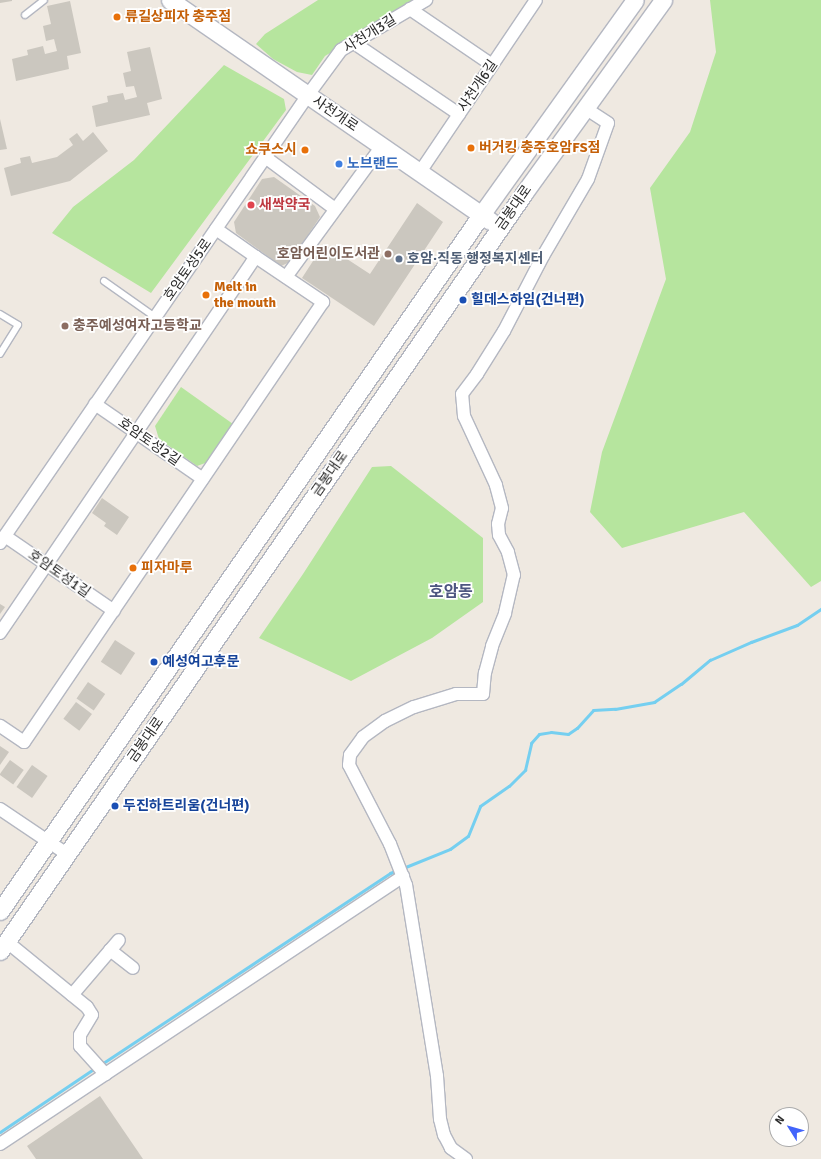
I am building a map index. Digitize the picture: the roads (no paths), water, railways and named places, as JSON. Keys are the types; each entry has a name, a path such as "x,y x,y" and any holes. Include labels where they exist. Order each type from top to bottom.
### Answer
{"street":[{"name":"사천개로","path":"170,0 420,172 500,229"},
{"name":"사천개3길","path":"308,95 342,50 426,0"},
{"name":"금봉대로","path":"0,911 481,215 635,0"},
{"name":"금봉대로","path":"3,946 500,229 663,0"},
{"name":"사천개6길","path":"420,172 492,65 530,2"},
{"path":"410,9 492,65"},
{"path":"354,43 459,114"},
{"name":"호암토성5로","path":"2,540 308,95"},
{"path":"457,1157 444,1135 440,1119 437,1076 406,885 397,860 349,765 350,755 363,737 385,721 408,710 456,694 483,694 485,673 490,652 505,612 514,575 508,552 499,535 498,524 502,508 496,485 464,416 462,394 477,374 504,331 543,256 588,178 594,156 608,123 585,108"},
{"path":"286,277 382,146"},
{"path":"265,157 335,209"},
{"path":"0,726 24,742 322,302 216,229"},
{"path":"0,634 256,257"},
{"name":"호암토성2길","path":"95,404 203,479"},
{"name":"호암토성1길","path":"2,540 47,565 114,611"},
{"path":"0,810 67,854"},
{"path":"0,1144 403,876"},
{"path":"72,995 119,940"},
{"path":"3,946 87,1007 92,1015 80,1035 80,1046 105,1074"},
{"path":"110,950 132,968"}],"lane":[{"path":"25,15 44,0"},
{"path":"104,281 155,317"},
{"path":"0,314 18,325 0,354"}],"waterway":[{"path":"403,868 450,849 468,836 480,806 509,786 525,770 531,743 539,734 551,732 568,734 577,728 593,710 615,709 654,702 681,684 710,660 751,642 797,625 821,609"},
{"path":"100,1065 390,873 398,870"},
{"path":"0,1132 95,1068"}],"place":[{"name":"류길상피자 충주점","path":"117,17"},
{"name":"버거킹 충주호암FS점","path":"471,148"},
{"name":"쇼쿠스시","path":"305,150"},
{"name":"노브랜드","path":"339,164"},
{"name":"새싹약국","path":"251,205"},
{"name":"호암어린이도서관","path":"388,254"},
{"name":"호암·직동 행정복지센터","path":"399,259"},
{"name":"Melt in the mouth","path":"206,295"},
{"name":"힐데스하임(건너편)","path":"463,300"},
{"name":"충주예성여자고등학교","path":"65,326"},
{"name":"피자마루","path":"133,568"},
{"name":"예성여고후문","path":"154,662"},
{"name":"두진하트리움(건너편)","path":"115,806"}],"district":[{"name":"호암동","path":"451,592"}]}
